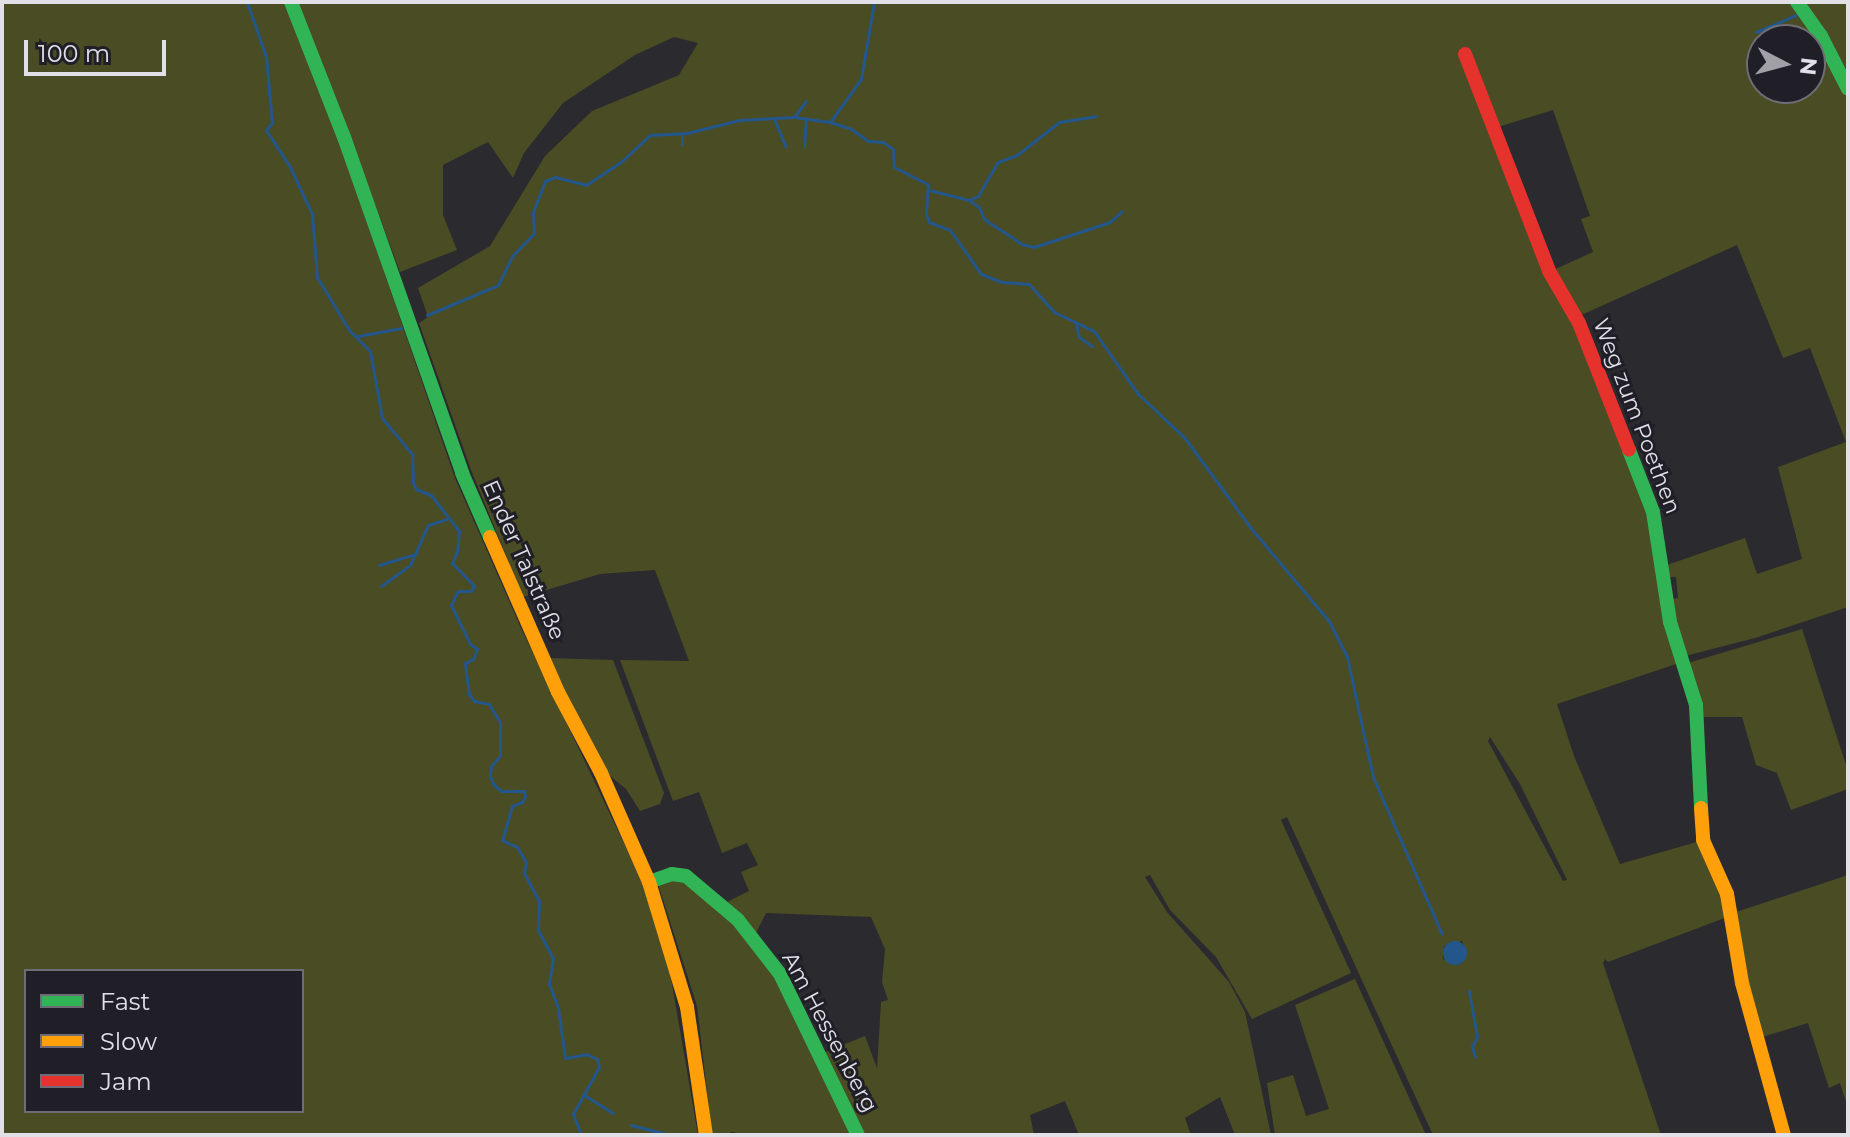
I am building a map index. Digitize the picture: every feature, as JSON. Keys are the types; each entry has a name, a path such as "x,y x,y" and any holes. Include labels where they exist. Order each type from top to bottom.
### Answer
{"street":[{"name":"Ender Talstraße","path":"291,2 344,137 462,473 558,692 601,773 649,882 687,1007 698,1064 706,1135"},
{"path":"1797,2 1821,36 1848,89"},
{"name":"Weg zum Poethen","path":"1465,54 1549,271 1579,323 1653,512 1670,622 1696,705 1703,840 1727,894 1742,983 1784,1135"},
{"name":"Am Hessenberg","path":"649,882 672,874 686,876 738,920 780,974 858,1135"}],"green space":[{"path":"2,2 286,2 329,112 455,478 521,628 643,883 667,955 698,1135 2,1135"},
{"path":"293,2 1848,2 1848,607 1755,638 1685,656 1670,599 1678,598 1676,577 1668,577 1667,565 1745,538 1757,574 1802,559 1778,467 1846,442 1810,348 1783,358 1737,245 1579,316 1551,271 1593,252 1581,219 1590,216 1553,110 1498,127 1468,54 1461,55 1536,249 1580,334 1652,512 1668,621 1682,662 1557,704 1574,756 1620,864 1700,841 1730,916 1608,962 1605,959 1603,963 1661,1135 1433,1135 1287,817 1281,820 1351,973 1252,1019 1216,957 1170,910 1150,875 1145,877 1167,912 1229,982 1245,1012 1271,1135 1235,1135 1220,1097 1185,1118 1191,1135 1079,1135 1065,1101 1030,1115 1034,1135 861,1135 823,1053 865,1036 877,1068 881,1002 888,1000 882,982 885,949 871,917 766,913 754,937 725,903 749,891 741,872 758,865 747,843 722,853 699,792 673,801 620,660 689,661 655,570 600,574 523,597 471,470 419,323 428,317 418,288 490,246 545,156 592,111 679,75 698,43 674,37 635,55 563,103 524,153 513,178 488,142 443,165 443,215 457,250 400,272 335,96","holes":["1490,737 1520,784 1567,880 1563,881 1488,741","1462,941 1467,953 1461,964 1443,959 1444,946"]},
{"path":"1802,629 1848,771 1848,789 1791,810 1777,773 1756,765 1742,717 1701,717 1688,663"},
{"path":"548,658 613,660 664,793 660,804 640,811 626,789 604,771"},
{"path":"1848,875 1848,1108 1840,1083 1829,1088 1808,1023 1759,1038 1736,912"},
{"path":"672,876 722,907 780,978 856,1135 751,1135 731,1132 730,1135 712,1135 697,1006 658,884"},
{"path":"1355,979 1426,1135 1275,1135 1267,1083 1293,1075 1306,1116 1329,1109 1295,1005"}],"water":[{"path":"1455,941 1464,944 1467,953 1464,962 1455,965 1446,962 1443,953 1446,944"}],"waterway":[{"path":"247,2 266,57 272,123 266,130 290,167 312,214 317,277 349,330 370,351 382,418 412,454 416,489 431,495 459,531 457,552 452,563 474,586 471,591 458,591 451,605 470,644 477,649 473,659 465,663 469,694 474,701 489,704 500,722 500,756 491,766 493,784 501,791 524,791 525,796 522,802 512,806 502,840 517,847 526,862 524,873 539,901 538,930 553,958 549,984 558,1008 565,1058 587,1054 597,1059 599,1067 573,1114 581,1135"},
{"path":"830,122 861,79 874,2"},
{"path":"1775,24 1796,15"},
{"path":"794,117 806,101"},
{"path":"929,190 969,200 978,196 998,162 1017,155 1059,122 1096,116"},
{"path":"427,315 498,285 512,256 534,233 533,212 545,181 555,177 586,185 622,161 650,135 687,133 739,120 794,117 830,122 851,129 868,141 883,142 893,149 894,167 928,184 926,214 929,222 950,230 981,274 1002,282 1029,284 1054,312 1094,331 1138,394 1184,437 1250,527 1329,621 1347,657 1373,777 1442,934"},
{"path":"774,119 786,147"},
{"path":"804,146 806,119"},
{"path":"682,133 682,144"},
{"path":"969,200 979,207 984,219 1022,244 1034,247 1110,222 1122,211"},
{"path":"1076,325 1079,337 1092,346"},
{"path":"358,336 401,328"},
{"path":"381,586 410,565 428,525 446,519"},
{"path":"379,565 416,554"},
{"path":"1469,991 1477,1037 1472,1047 1475,1057"},
{"path":"584,1095 613,1113"},
{"path":"631,1125 667,1134"}],"traffic: fast":[{"path":"291,2 344,137 462,473 490,537"},
{"path":"1797,2 1821,36 1848,89"},
{"path":"1629,450 1653,512 1670,622 1696,705 1701,808"},
{"path":"649,882 672,874 686,876 738,920 780,974 858,1135"}],"traffic: slow":[{"path":"490,537 558,692 601,773 649,882 687,1007 706,1135"},
{"path":"1701,808 1703,840 1727,894 1742,983 1784,1135"}],"traffic: jam":[{"path":"1465,54 1549,271 1579,323 1629,450"}]}
